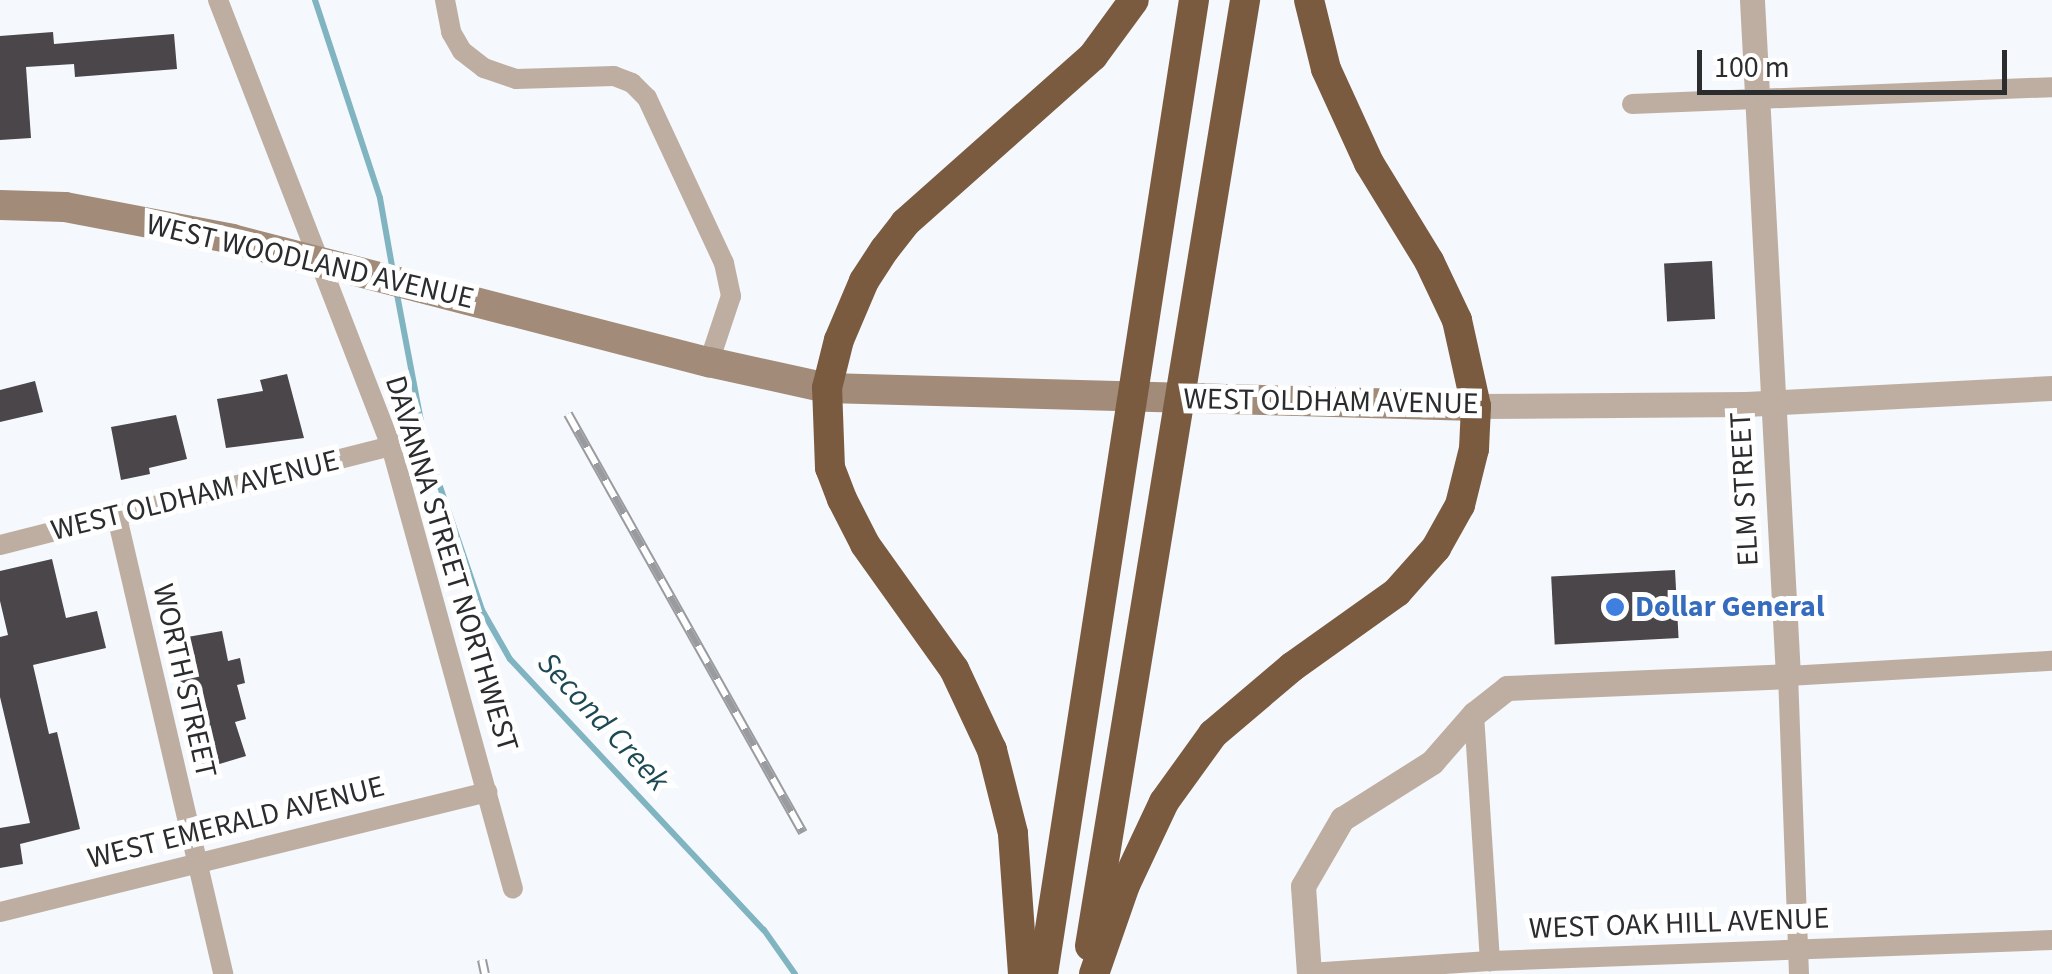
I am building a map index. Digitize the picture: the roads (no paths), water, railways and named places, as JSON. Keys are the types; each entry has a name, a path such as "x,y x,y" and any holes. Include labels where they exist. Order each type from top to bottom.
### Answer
{"highway":[{"path":"1023,974 1013,833 992,750 954,669 864,544 842,499 830,468 828,388 839,340 864,281 884,249 905,223 1093,56 1134,0"},
{"path":"1042,974 1194,0"},
{"path":"1085,974 1245,0"},
{"path":"1094,974 1125,885 1164,802 1214,734 1292,667 1397,592 1436,548 1460,504 1474,449 1476,406 1457,320 1429,262 1369,163 1326,69 1309,0"}],"main road":[{"name":"WEST WOODLAND AVENUE","path":"0,205 65,207 232,239 617,337"},
{"name":"WEST OLDHAM AVENUE","path":"617,337 828,388 1476,406"}],"street":[{"name":"DAVANNA STREET NORTHWEST","path":"218,0 391,446 513,888"},
{"path":"445,0 451,32 462,51 484,68 516,79 614,76 632,82 647,98 724,263 731,296 709,362"},
{"name":"ELM STREET","path":"1752,0 1788,676 1799,974"},
{"path":"1632,104 2052,87"},
{"name":"WEST OLDHAM AVENUE","path":"1476,406 1772,403 2052,388"},
{"name":"WEST OLDHAM AVENUE","path":"0,545 391,446"},
{"name":"WORTH STREET","path":"117,517 223,974"},
{"path":"1309,974 1303,886 1342,819 1432,762 1474,714 1507,688 2052,661"},
{"path":"1474,714 1490,960"},
{"name":"WEST EMERALD AVENUE","path":"0,912 487,792"},
{"name":"WEST OAK HILL AVENUE","path":"1309,974 1490,960 2052,940"}],"waterway":[{"name":"Second Creek","path":"315,0 380,198 393,272"},
{"name":"Second Creek","path":"396,289 422,426"},
{"name":"Second Creek","path":"434,469 482,610 510,659 764,930 795,974"}],"railway":[{"path":"568,414 803,833"},
{"path":"482,960 485,974"}],"place":[{"name":"Dollar General","path":"1615,607"}]}
